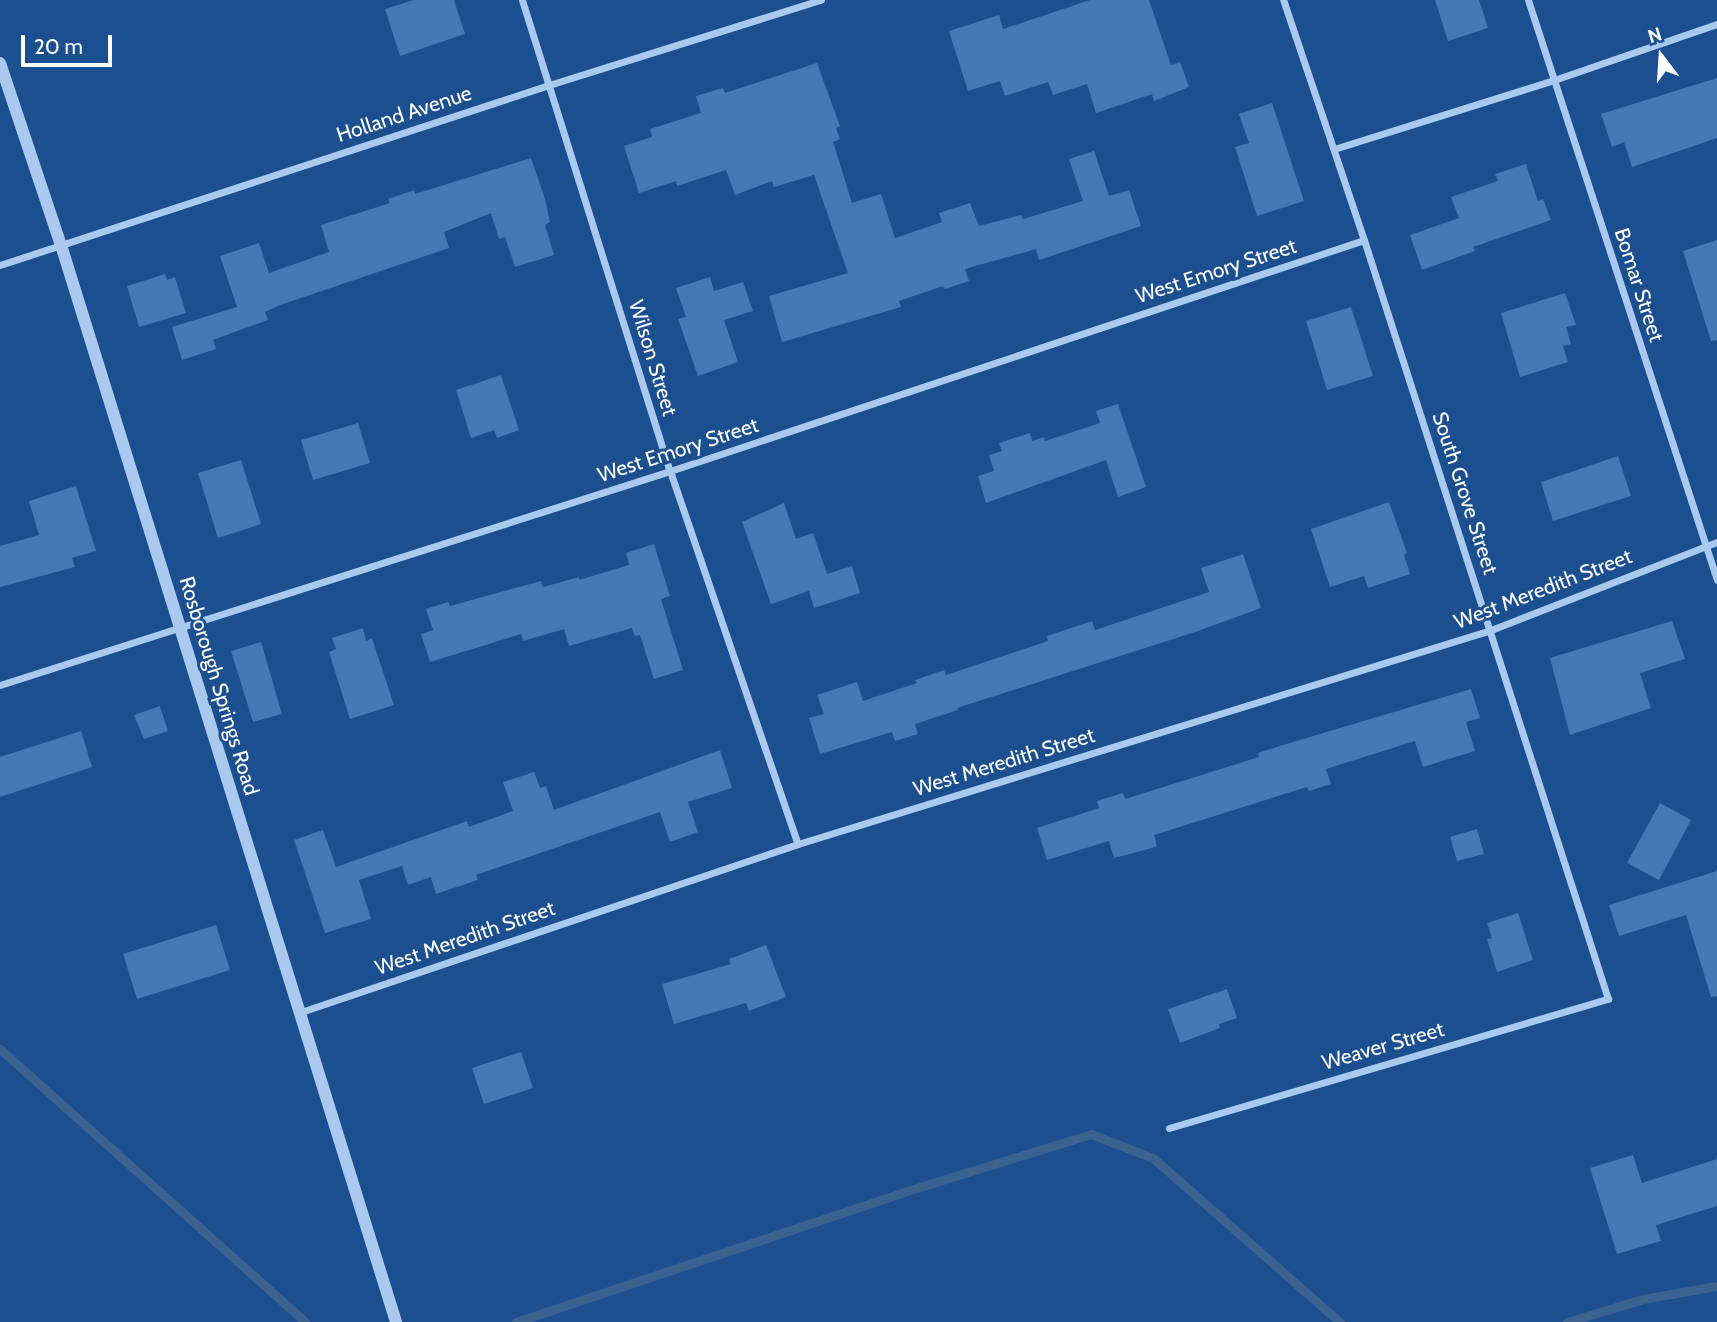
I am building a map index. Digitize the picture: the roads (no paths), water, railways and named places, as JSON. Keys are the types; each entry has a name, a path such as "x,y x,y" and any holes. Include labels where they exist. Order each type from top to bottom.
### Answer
{"street":[{"name":"Wilson Street","path":"522,0 670,471 798,844"},
{"name":"Holland Avenue","path":"0,265 550,85 821,0"},
{"name":"South Grove Street","path":"1283,0 1491,630 1608,999"},
{"name":"Bomar Street","path":"1528,0 1717,580"},
{"path":"1334,149 1554,80 1717,24"},
{"name":"Rosborough Springs Road","path":"0,63 61,245 396,1322"},
{"name":"West Emory Street","path":"0,684 670,471 1364,240"},
{"name":"West Meredith Street","path":"300,1012 798,844 1491,630 1717,542"},
{"name":"Weaver Street","path":"1169,1128 1608,999"}],"waterway":[{"path":"0,1049 305,1322"},
{"path":"516,1322 907,1191 1091,1134 1153,1158 1340,1322"},
{"path":"1567,1322 1643,1299 1717,1286"}]}
